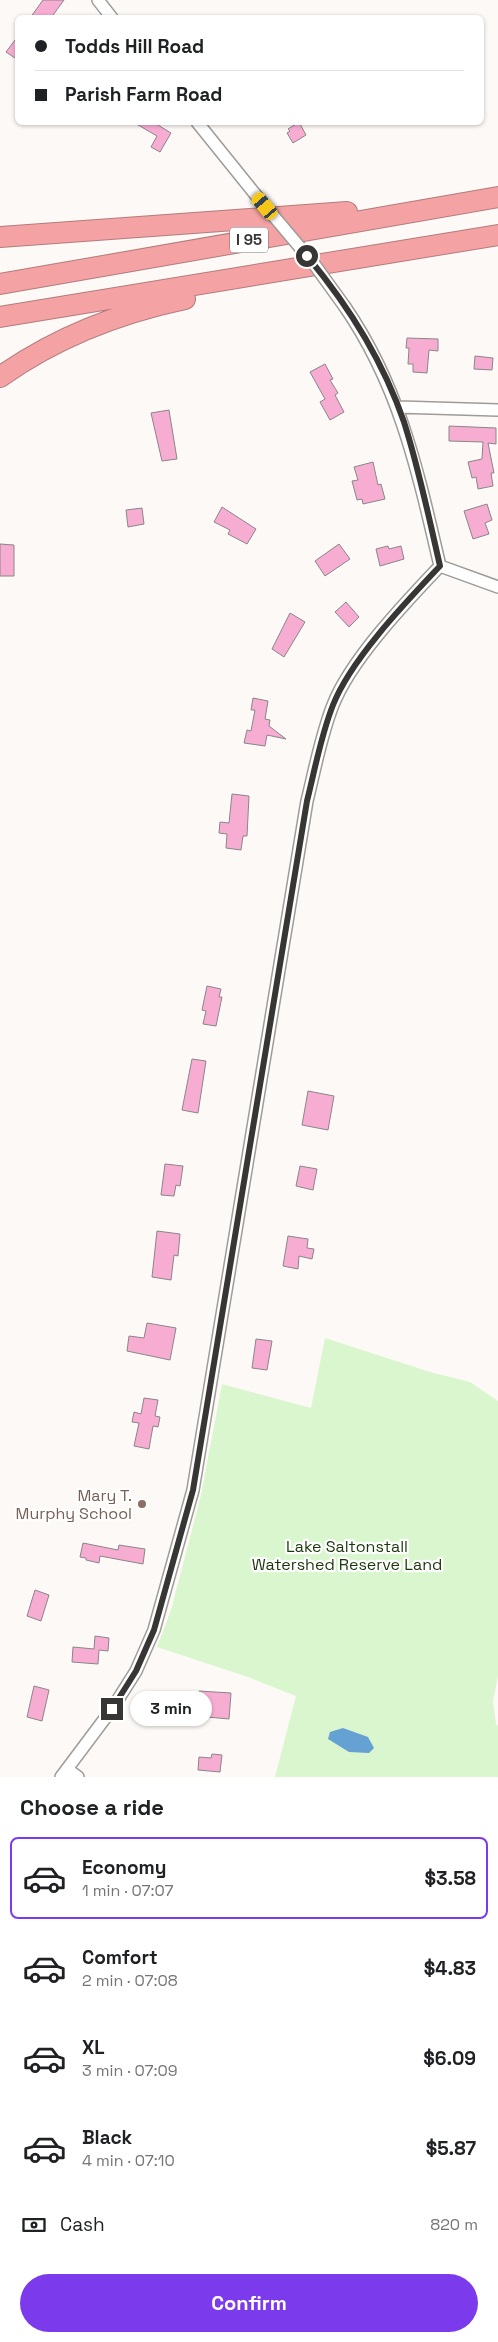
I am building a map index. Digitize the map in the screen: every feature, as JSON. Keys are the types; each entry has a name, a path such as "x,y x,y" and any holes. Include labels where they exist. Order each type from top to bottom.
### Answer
{"highway":[{"path":"0,237 344,212 498,193"},
{"name":"I 95","path":"0,284 498,197"},
{"name":"I 95","path":"0,317 498,234"},
{"path":"0,378 27,358 80,331 156,305 441,244"}],"street":[{"path":"98,0 110,15"},
{"path":"198,125 314,264 345,306 371,349 398,407 417,466 440,566"},
{"path":"398,407 498,410"},
{"path":"440,566 498,587"},
{"path":"78,1777 64,1773 136,1671 154,1630 193,1490 307,801 330,713 348,675 379,635 440,566"}],"green space":[{"name":"Lake Saltonstall Watershed Reserve Land","path":"325,1338 430,1372 470,1382 498,1401 498,1676 493,1701 496,1724 498,1726 498,1777 275,1777 296,1696 248,1677 157,1647 171,1610 201,1495 222,1384 311,1408"}],"water":[{"path":"343,1728 368,1737 374,1748 369,1753 349,1752 328,1739 330,1732"}],"building":[{"path":"43,0 64,0 53,15 32,15"},
{"path":"15,40 15,58 6,52"},
{"path":"138,125 158,125 171,133 160,152 151,147 157,136"},
{"path":"294,125 301,125 306,135 293,143 287,133 290,131 288,129"},
{"path":"407,338 438,339 438,351 429,350 427,373 413,372 413,364 408,364 409,348 406,348"},
{"path":"475,356 493,358 492,370 474,369"},
{"path":"325,364 333,379 330,380 338,393 335,395 344,412 330,420 320,402 325,399 310,372"},
{"path":"169,410 177,459 162,461 151,413"},
{"path":"449,426 496,428 496,444 488,443 494,473 491,473 493,486 478,489 476,477 472,478 468,462 482,459 483,442 449,441"},
{"path":"373,462 378,485 381,484 385,499 363,504 362,499 357,500 352,481 358,480 354,467"},
{"path":"487,504 492,520 485,523 489,534 473,539 464,511"},
{"path":"222,507 256,529 247,544 228,534 230,530 214,522"},
{"path":"142,508 144,524 128,527 126,510"},
{"path":"0,544 14,545 14,576 0,576"},
{"path":"339,544 350,559 325,576 315,561"},
{"path":"388,546 389,549 401,546 404,559 380,566 376,549"},
{"path":"346,602 359,617 349,627 335,612"},
{"path":"290,613 305,622 284,657 272,649"},
{"path":"253,698 268,701 265,719 270,720 269,726 286,739 267,735 265,746 244,743 247,730 251,731 255,710 251,710"},
{"path":"232,794 249,796 247,836 243,836 241,850 226,848 227,834 219,833 220,822 229,823"},
{"path":"207,986 221,989 219,997 222,997 216,1026 203,1024 206,1011 202,1010"},
{"path":"192,1059 206,1061 198,1113 182,1110"},
{"path":"308,1091 334,1096 328,1130 302,1125"},
{"path":"165,1164 183,1166 180,1186 176,1185 174,1196 161,1195"},
{"path":"300,1166 317,1169 313,1190 296,1186"},
{"path":"157,1231 180,1234 178,1256 174,1255 171,1280 152,1277"},
{"path":"288,1236 308,1239 307,1248 314,1249 312,1259 299,1256 298,1269 283,1266"},
{"path":"147,1323 176,1328 170,1360 127,1351 129,1336 144,1338"},
{"path":"256,1339 272,1341 267,1370 252,1368"},
{"path":"144,1398 158,1400 155,1416 160,1417 158,1427 153,1426 149,1449 134,1446 139,1423 132,1422 134,1412 141,1414"},
{"path":"83,1543 118,1550 119,1545 145,1549 143,1564 100,1556 99,1563 86,1560 86,1558 80,1557"},
{"path":"35,1590 49,1595 41,1621 27,1616"},
{"path":"95,1636 109,1638 108,1651 99,1650 98,1664 72,1662 73,1647 94,1649"},
{"path":"34,1686 49,1690 42,1721 27,1717"},
{"path":"199,1691 231,1693 229,1719 207,1717 208,1714 198,1713"},
{"path":"212,1754 222,1755 220,1772 198,1770 199,1757 211,1758"}],"place":[{"name":"Mary T. Murphy School","path":"142,1504"}],"route":[{"path":"112,1709 136,1671 154,1630 193,1490 226,1301 242,1190 307,801 318,755 333,704 348,675 379,635 440,566 413,452 404,422 388,383 361,331 327,280 307,256"}]}
